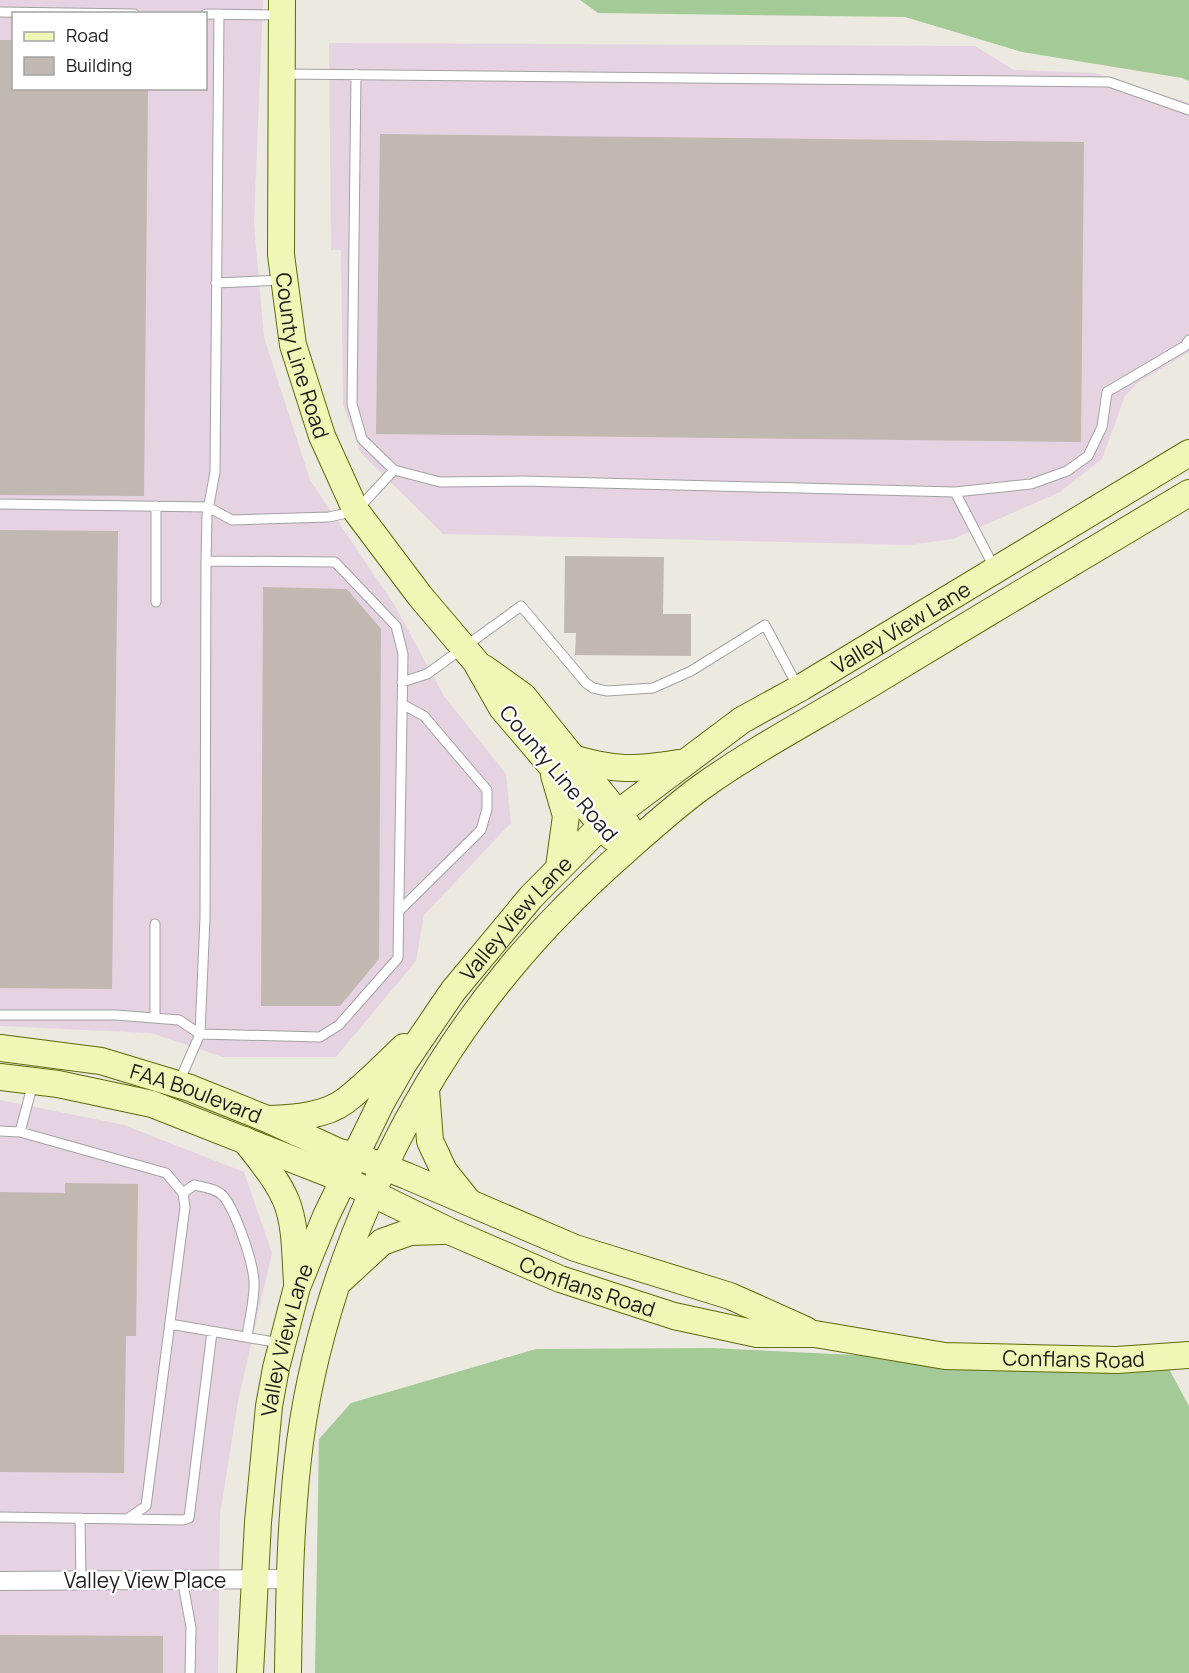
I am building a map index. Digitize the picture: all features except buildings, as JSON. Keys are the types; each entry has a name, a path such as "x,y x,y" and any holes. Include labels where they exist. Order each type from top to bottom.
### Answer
{"main road":[{"name":"County Line Road","path":"282,8 281,255 293,345 322,436 356,511 420,596 470,655 502,708 562,762 632,845"},
{"name":"Valley View Lane","path":"250,1673 258,1522 269,1406 297,1287 326,1216 381,1103 404,1063 453,990 559,867 609,819 684,762 742,720 1189,453"},
{"name":"Valley View Lane","path":"288,1673 289,1579 300,1440 320,1342 338,1283 348,1252 372,1195 411,1115 478,1011 506,973 569,903 632,845 703,786 747,757 1189,493"},
{"path":"995,569 1015,596"},
{"path":"559,867 566,816 562,762 644,769 684,762"},
{"path":"267,1119 292,1118 330,1109 344,1102 430,1023"},
{"name":"FAA Boulevard","path":"0,1048 101,1061 178,1084 267,1119 339,1152 385,1167"},
{"name":"FAA Boulevard","path":"0,1077 58,1084 152,1104 345,1180 372,1195"},
{"path":"426,1090 430,1141 444,1171 470,1204"},
{"path":"245,1140 277,1183 288,1206 297,1287"},
{"name":"Conflans Road","path":"385,1167 575,1248 730,1296 815,1334"},
{"name":"Conflans Road","path":"372,1195 560,1279 674,1316 758,1334 815,1334 945,1356 1117,1360 1189,1355"},
{"path":"338,1283 382,1242 410,1232 449,1231"}],"street":[{"name":"Valley View Place","path":"0,1581 289,1579"}],"lane":[{"path":"207,14 282,8"},
{"path":"178,1084 200,1034 205,918 206,561 208,507 214,472 219,14"},
{"path":"282,74 1108,82 1189,110"},
{"path":"356,74 352,404 362,439 394,470 440,482 521,481 955,492 1031,484 1067,471 1088,456 1102,427 1107,392 1185,346 1189,340"},
{"path":"216,283 285,280"},
{"path":"0,504 208,507 232,520 328,516 356,511 394,470"},
{"path":"955,492 995,569"},
{"path":"156,506 156,602"},
{"path":"0,1015 116,1015 179,1020 200,1034 320,1037 339,1025 398,958 403,654 396,626 336,562 206,561"},
{"path":"402,682 470,655 521,606 586,683 593,688 607,691 653,688 691,671 765,625 799,688"},
{"path":"399,911 481,830 487,809 487,790 424,716 402,704"},
{"path":"154,1018 155,924"},
{"path":"20,1132 33,1081"},
{"path":"0,1131 20,1132 166,1173 183,1193 185,1208 146,1506 127,1519"},
{"path":"183,1193 194,1185 220,1193 236,1220 254,1283 247,1337"},
{"path":"170,1324 282,1343"},
{"path":"0,1517 183,1520 189,1518 212,1332"},
{"path":"80,1518 81,1580"},
{"path":"182,1579 191,1627 190,1673"}],"shaded area":[{"path":"0,0 263,0 254,224 264,337 310,480 395,606 444,696 506,774 511,823 424,915 416,961 336,1057 223,1057 151,1033 0,1026"},
{"path":"329,43 975,46 1014,70 1095,73 1189,103 1189,352 1139,382 1125,396 1102,459 1060,492 953,539 909,545 443,534 361,453 343,405 341,250 331,250"},
{"path":"0,1100 124,1125 244,1172 272,1253 238,1401 220,1515 218,1673 0,1673"}],"green space":[{"path":"580,0 1189,0 1189,81 1022,52 905,17 598,13"},
{"path":"711,1348 937,1359 1164,1360 1189,1406 1189,1673 315,1673 319,1439 351,1403 536,1349"}]}
